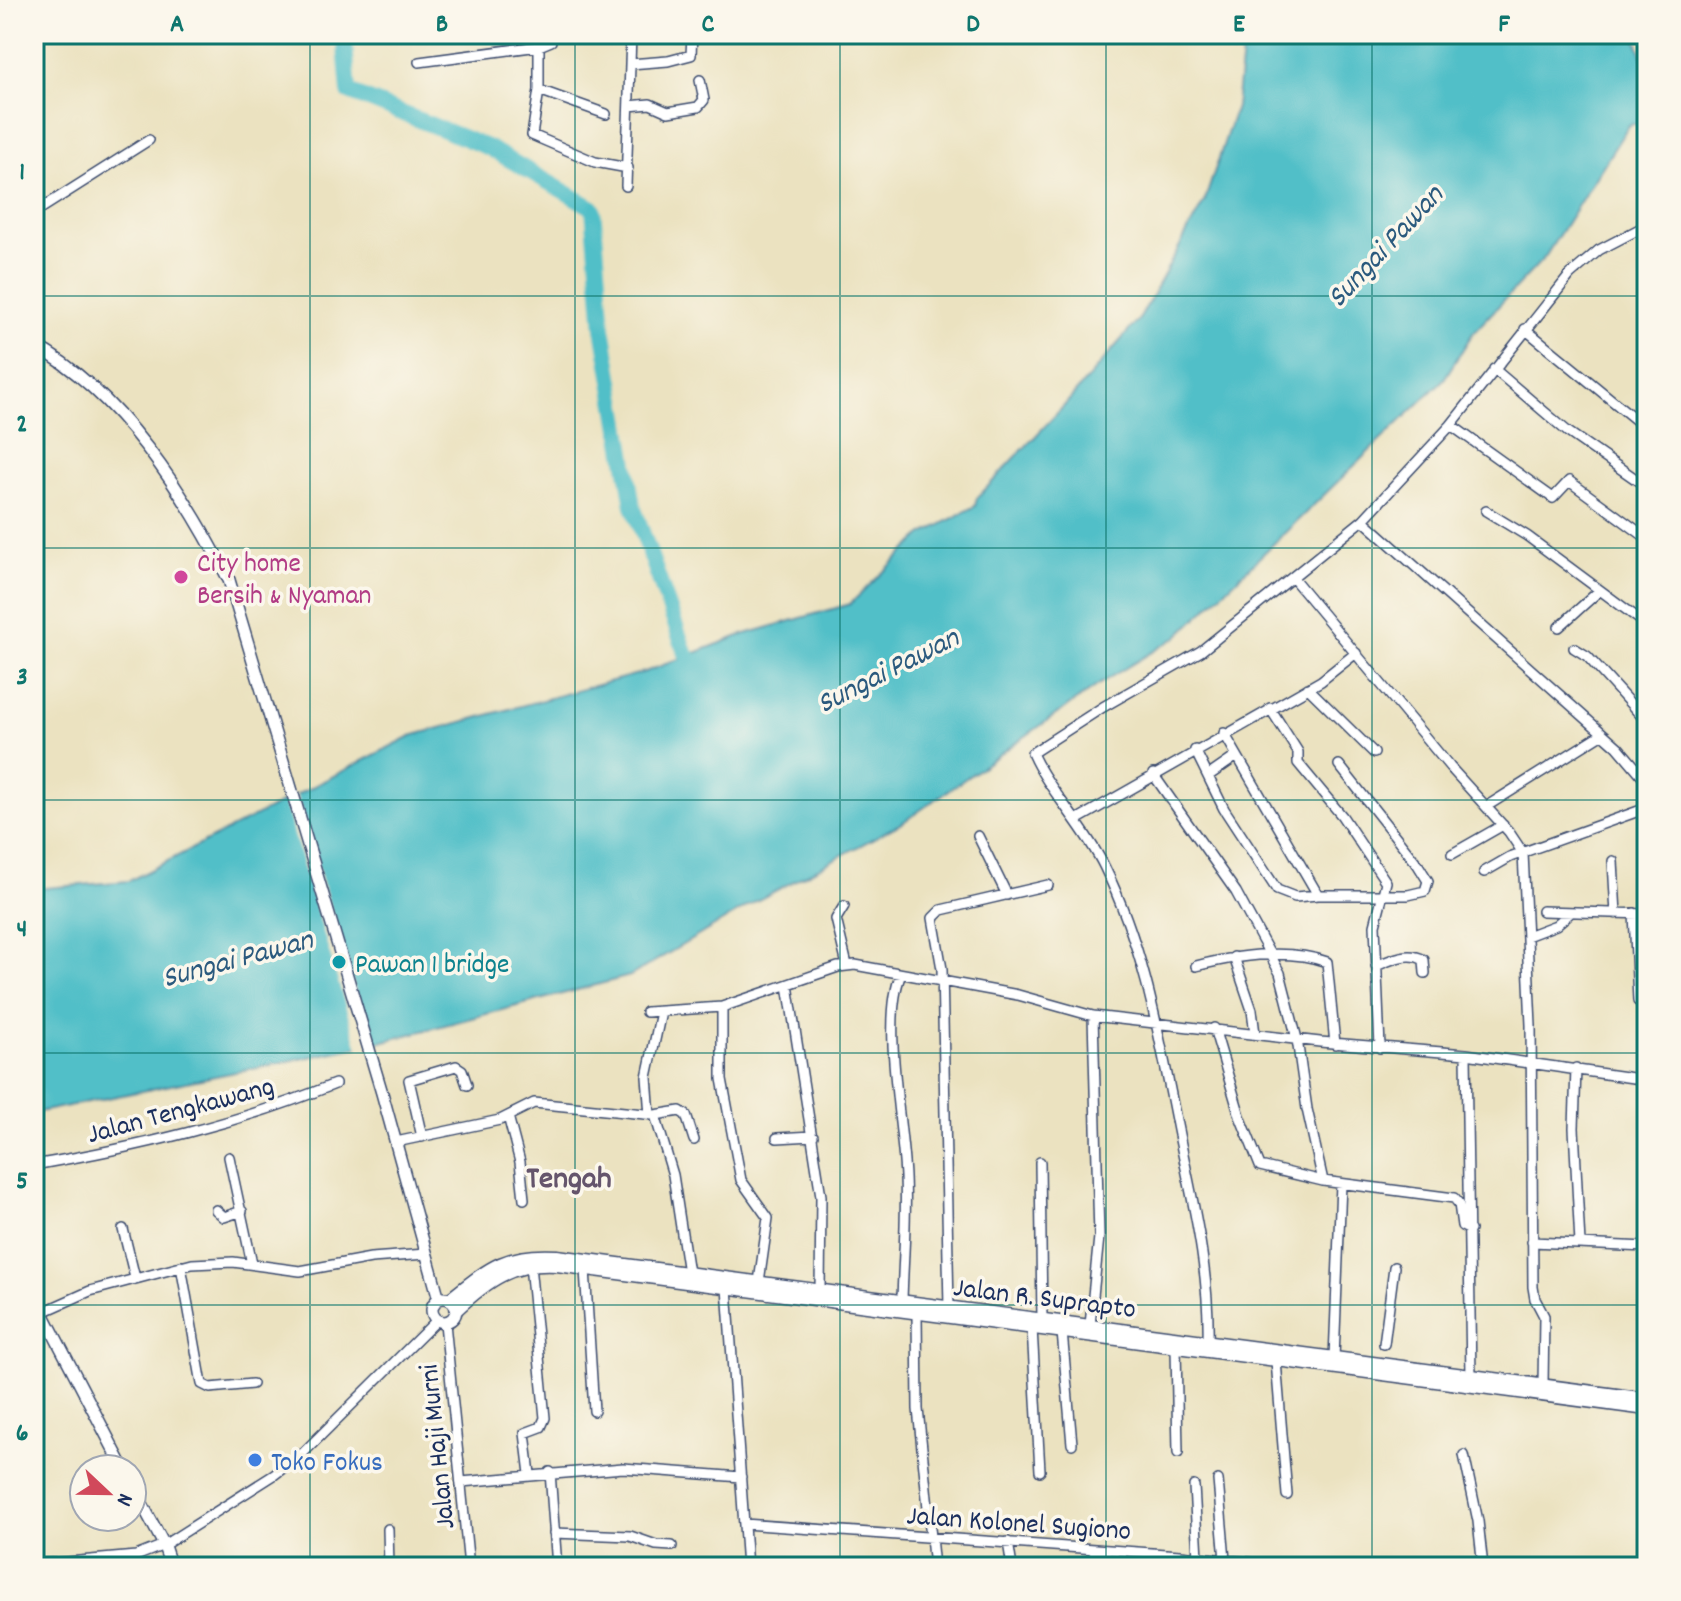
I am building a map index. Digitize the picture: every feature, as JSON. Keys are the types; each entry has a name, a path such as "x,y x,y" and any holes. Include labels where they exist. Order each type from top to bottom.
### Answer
{"highway":[{"name":"Jalan R. Suprapto","path":"448,1302 498,1263 529,1254 759,1282 917,1314 1025,1324 1042,1319 1334,1358 1356,1366 1383,1354 1471,1377 1647,1399"},
{"name":"Jalan R. Suprapto","path":"448,1302 496,1276 530,1265 585,1269 727,1288 804,1293 820,1291 902,1301 1062,1332 1276,1361 1356,1366 1647,1409"}],"main road":[{"path":"34,345 79,375 130,426 216,554 238,604 382,1093 426,1254 448,1302 453,1320 441,1321 432,1309 448,1302"},
{"path":"34,1296 116,1453"},
{"path":"148,1515 164,1545 171,1567"}],"street":[{"path":"419,62 539,46 551,41 551,34"},
{"path":"626,186 631,34"},
{"path":"630,64 668,61 691,55 692,34"},
{"path":"539,46 539,90 534,136 595,162 628,168"},
{"path":"629,106 650,104 668,112 698,107 704,100 700,80"},
{"path":"539,90 606,114"},
{"path":"34,213 149,140"},
{"path":"1208,1341 1207,1294 1201,1248 1149,986 1116,893 1078,819 1033,752 1103,707 1201,651 1363,520 1451,425 1525,329 1588,257 1647,225"},
{"path":"1525,329 1647,429"},
{"path":"1494,369 1568,432 1647,487"},
{"path":"1451,425 1553,498 1569,481 1647,538"},
{"path":"1486,511 1527,536 1647,625"},
{"path":"1363,520 1631,759 1647,781"},
{"path":"1293,578 1450,767 1503,825 1523,853 1534,912 1527,936 1532,1242 1535,1299 1544,1316 1543,1385"},
{"path":"1559,627 1599,591"},
{"path":"1574,648 1587,656 1647,722"},
{"path":"1078,819 1224,733 1308,688 1356,653"},
{"path":"1308,688 1374,753"},
{"path":"1270,708 1298,752 1298,763 1378,864 1386,882 1375,925 1380,1048"},
{"path":"1224,733 1318,895"},
{"path":"1487,806 1602,734"},
{"path":"1195,750 1224,809 1277,890 1290,896 1418,894 1427,889 1428,881 1399,838 1339,765"},
{"path":"1208,776 1237,756"},
{"path":"1153,774 1236,892 1280,973 1297,1039 1304,1094 1323,1181"},
{"path":"1484,872 1523,853 1647,808"},
{"path":"1452,854 1503,825"},
{"path":"978,836 1007,895"},
{"path":"1613,861 1616,914"},
{"path":"949,1308 942,983 935,914 1048,885"},
{"path":"844,906 836,919 847,965"},
{"path":"1534,912 1647,914"},
{"path":"1527,936 1556,925 1570,913"},
{"path":"1634,913 1638,1001"},
{"path":"1234,957 1246,989 1255,1034"},
{"path":"1196,966 1234,957 1323,960 1328,964 1335,1044"},
{"path":"1376,966 1397,957 1420,957 1424,960 1425,973"},
{"path":"646,1012 722,1007 847,965 1018,995 1093,1016 1335,1044 1466,1054 1647,1080"},
{"path":"901,974 894,990 894,1035 905,1179 902,1301"},
{"path":"788,985 823,1215 820,1291"},
{"path":"722,1007 722,1079 741,1180 767,1215 759,1282"},
{"path":"661,1012 647,1077 653,1115 673,1175 688,1273"},
{"path":"1090,1325 1099,1237 1093,1016"},
{"path":"1214,1028 1240,1116 1260,1166 1341,1184 1454,1198 1459,1204 1462,1226 1470,1230"},
{"path":"1466,1054 1471,1377"},
{"path":"422,1137 409,1080 456,1066 462,1070 467,1085"},
{"path":"1576,1068 1574,1128 1580,1244"},
{"name":"Jalan Tengkawang","path":"34,1165 219,1126 266,1112 335,1084"},
{"path":"396,1142 508,1116 534,1103 653,1115 682,1111 694,1140"},
{"path":"508,1116 524,1199"},
{"path":"777,1138 813,1136"},
{"path":"229,1157 252,1264"},
{"path":"1040,1162 1042,1319"},
{"path":"1334,1358 1341,1184"},
{"path":"216,1210 224,1217 242,1211"},
{"path":"123,1229 135,1278"},
{"path":"1532,1242 1647,1247"},
{"path":"43,1312 90,1291 181,1266 218,1262 300,1271 371,1258 426,1254"},
{"path":"530,1265 545,1418 541,1427 525,1433 530,1474"},
{"path":"181,1266 202,1384 210,1388 252,1384"},
{"path":"1383,1354 1394,1267"},
{"path":"585,1269 594,1411"},
{"path":"727,1288 747,1567"},
{"path":"917,1314 918,1409 934,1567"},
{"path":"34,1565 87,1564 143,1554 164,1545 274,1475 304,1452 441,1321"},
{"name":"Jalan Haji Murni","path":"441,1321 469,1567"},
{"path":"1025,1324 1040,1471"},
{"path":"1062,1332 1072,1444"},
{"path":"1176,1347 1178,1453"},
{"path":"1276,1361 1287,1495"},
{"path":"1464,1455 1478,1521 1483,1567"},
{"path":"461,1482 623,1468 741,1477"},
{"path":"550,1472 557,1567"},
{"path":"1218,1480 1225,1560"},
{"path":"1194,1486 1198,1557"},
{"name":"Jalan Kolonel Sugiono","path":"744,1524 1180,1555 1213,1563 1225,1560 1291,1567"},
{"path":"388,1529 389,1567"},
{"path":"554,1533 630,1536 656,1545 672,1546"},
{"path":"1008,1542 1012,1567"},
{"path":"1094,1550 1095,1567"},
{"path":"1180,1555 1182,1567"}],"water":[{"name":"Sungai Pawan","path":"1244,34 1634,34 1647,67 1647,122 1629,125 1545,257 1473,333 1444,379 1177,637 1104,681 902,823 760,899 630,976 373,1044 34,1113 34,889 129,881 411,736 645,672 742,635 850,604 922,535 975,506 977,498 1064,406 1140,318 1205,200 1236,107"}],"pier":[{"path":"295,791 372,1048 359,1051 283,797"}],"waterway":[{"path":"344,34 349,92 489,148 593,208 603,328 633,506 685,652 700,672"}],"place":[{"name":"City home Bersih & Nyaman","path":"181,577"},
{"name":"Pawan 1 bridge","path":"339,962"},
{"name":"Toko Fokus","path":"255,1460"}],"district":[{"name":"Tengah","path":"569,1176"}]}
